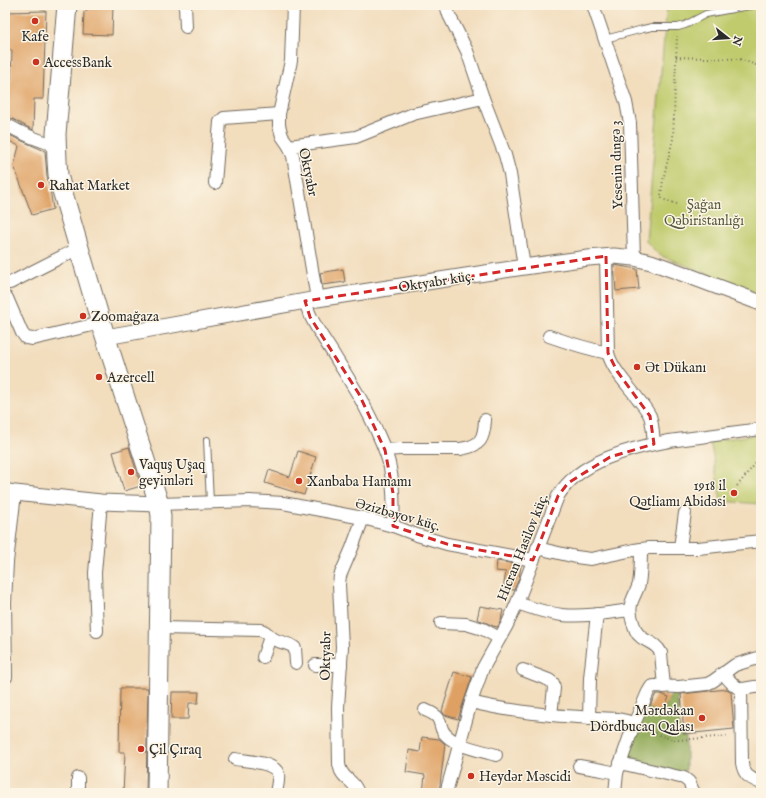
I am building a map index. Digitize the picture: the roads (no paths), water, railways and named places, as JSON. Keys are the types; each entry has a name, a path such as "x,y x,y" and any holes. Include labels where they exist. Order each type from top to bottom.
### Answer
{"main road":[{"path":"67,5 57,117 56,145 58,175 103,330 159,504 161,516 157,793"}],"street":[{"path":"185,5 186,27"},
{"name":"Oktyabr","path":"293,5 291,61 279,114 279,125 282,136 289,146 293,156 296,170 311,300 310,317 365,406 385,450 390,468 393,493 393,526"},
{"path":"446,5 449,15 467,51 505,155 510,174 524,267"},
{"name":"Yesenin dıngə 3","path":"593,5 626,102 630,123 634,258"},
{"path":"289,146 356,136 413,114 483,98"},
{"path":"215,183 220,122 224,118 279,114"},
{"path":"5,124 43,142 56,145"},
{"path":"5,282 10,283 79,248"},
{"path":"606,256 608,353 617,372 650,416 654,444"},
{"name":"Oktyabr küç.","path":"103,330 606,256 622,256 651,262 761,303"},
{"path":"7,298 22,333 29,339 103,330"},
{"path":"549,336 574,345 608,353"},
{"path":"385,450 468,448 480,441 483,437 485,420"},
{"name":"Hicran Hasilov küç.","path":"446,793 471,702 483,668 507,625 517,603 537,548 562,488 574,477 610,457 654,444 761,429"},
{"path":"6,677 5,603 10,492 101,502 159,504"},
{"name":"Əzizbəyov küç.","path":"159,504 250,501 269,502 363,518 393,526 447,544 533,560"},
{"path":"97,631 96,573 101,502"},
{"path":"680,548 685,513"},
{"name":"Oktyabr","path":"358,793 355,785 341,771 339,764 338,707 342,647 339,584 340,576 363,518"},
{"path":"537,548 583,559 591,559 641,549 698,548 761,540"},
{"path":"641,549 639,584 631,603 630,610 639,636 659,648 661,653 664,687"},
{"path":"517,603 538,610 561,615 597,614 630,610"},
{"path":"589,718 590,678 597,614"},
{"path":"441,623 466,624 483,629 499,638"},
{"path":"160,628 261,630 268,633 277,641 290,644 294,648 296,663"},
{"path":"263,657 270,636"},
{"path":"615,793 619,768 634,724 651,687 679,687 707,684 713,682 735,665 761,656"},
{"path":"315,665 341,665"},
{"path":"523,670 553,683 551,715"},
{"path":"723,674 731,683 742,689 757,686 761,687"},
{"path":"742,689 743,769 750,778 761,783"},
{"path":"471,702 551,715 622,720 634,724"},
{"path":"425,710 434,714 438,718 442,730 446,735 459,744 496,755"},
{"path":"235,759 272,766 278,774 276,793"},
{"path":"579,766 602,770 619,768 684,778 689,782 694,793"},
{"path":"78,778 78,793"}],"lane":[{"path":"605,39 652,27 678,27 690,23 706,14 754,5"},
{"path":"207,440 210,502"}],"place":[{"name":"Kafe","path":"35,21"},
{"name":"AccessBank","path":"36,62"},
{"name":"Rahat Market","path":"41,185"},
{"name":"Zoomağaza","path":"83,316"},
{"name":"Ət Dükanı","path":"637,367"},
{"name":"Azercell","path":"99,377"},
{"name":"Vaquş Uşaq geyimləri","path":"131,472"},
{"name":"Xanbaba Hamamı","path":"299,481"},
{"name":"1918 il Qətliamı Abidəsi","path":"734,493"},
{"name":"Mərdəkan Dördbucaq Qalası","path":"702,718"},
{"name":"Çil Çıraq","path":"141,749"},
{"name":"Heydər Məscidi","path":"471,776"}],"park label":[{"name":"Şağan Qəbiristanlığı","path":"704,212"}]}
